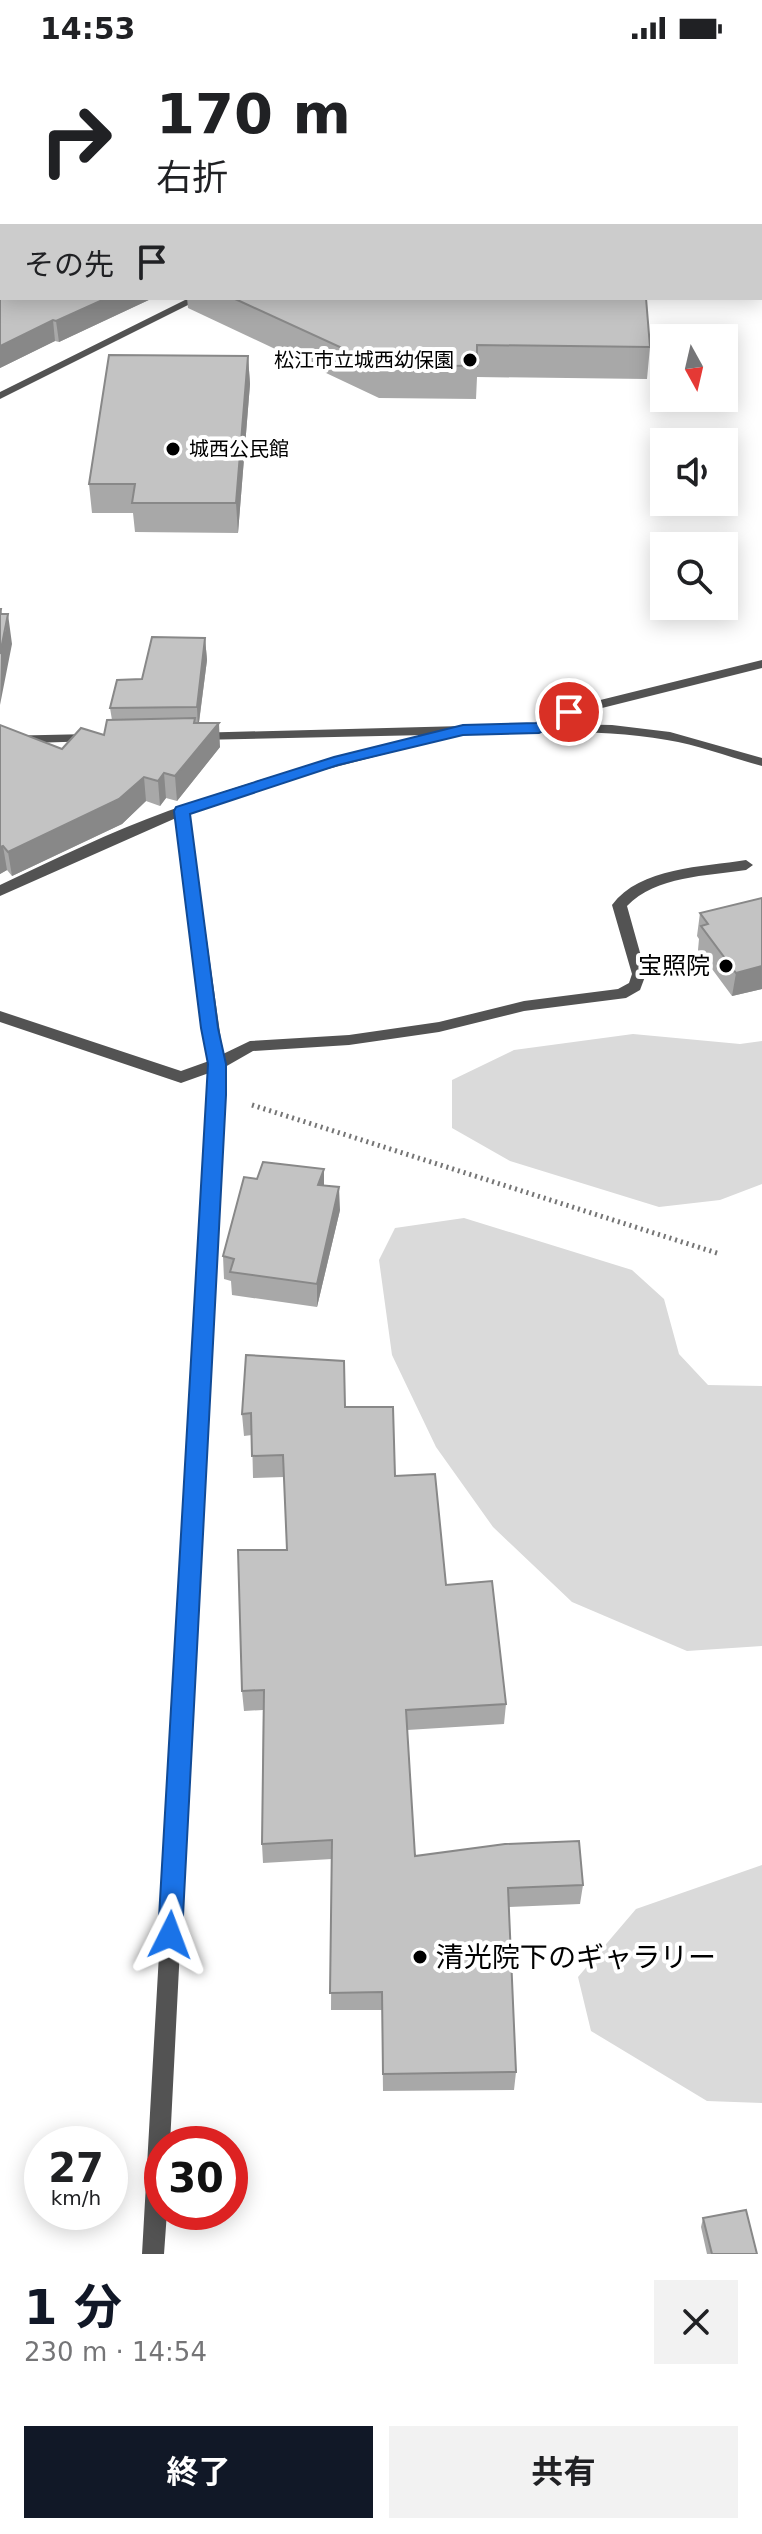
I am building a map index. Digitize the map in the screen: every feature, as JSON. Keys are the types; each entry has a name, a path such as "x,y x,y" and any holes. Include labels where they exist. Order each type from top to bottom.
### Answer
{"street":[{"path":"0,396 193,300"},
{"path":"539,728 569,712 762,664"},
{"path":"184,737 612,729 670,736 762,762"},
{"path":"0,891 182,811 334,762 463,730"},
{"path":"0,740 107,738"},
{"path":"153,2254 217,1095 217,1064 207,1012 182,811"},
{"path":"0,1016 181,1077 217,1064 250,1046 336,1041 439,1027 524,1006 621,994 635,986 639,974 619,905 628,892 672,878 746,865"}],"path":[{"path":"217,1095 720,1254"}],"shaded area":[{"path":"633,1034 740,1044 762,1041 762,1184 720,1200 659,1207 510,1161 452,1128 452,1080 514,1050"},
{"path":"464,1218 632,1270 664,1299 679,1354 708,1385 762,1386 762,1646 687,1651 572,1602 493,1527 436,1447 392,1355 379,1260 395,1228"},
{"path":"762,1865 762,2103 707,2101 591,2031 578,1977 636,1909"}],"building":[{"path":"0,300 103,300 53,320 0,346"},
{"path":"237,300 646,300 650,347 477,345 477,366 379,365"},
{"name":"城西公民館","path":"109,355 248,356 236,503 132,503 135,484 89,484"},
{"path":"0,614 8,614 0,654"},
{"path":"152,637 205,638 197,707 110,708 117,680 142,679"},
{"path":"195,718 194,723 219,723 175,776 164,773 158,781 144,777 119,799 8,852 3,846 0,847 0,725 62,749 81,728 104,735 107,720"},
{"path":"762,898 762,966 736,973 701,926 708,924 700,913"},
{"path":"263,1162 324,1169 318,1185 339,1187 317,1284 230,1272 234,1259 223,1256 244,1177 257,1179"},
{"path":"246,1355 344,1361 345,1407 393,1407 395,1476 435,1474 446,1585 492,1581 506,1704 406,1710 415,1856 505,1844 579,1841 583,1885 508,1888 516,2072 383,2074 382,1992 330,1993 332,1840 262,1844 264,1690 242,1691 238,1550 287,1550 283,1455 252,1456 251,1413 242,1414"},
{"path":"746,2210 757,2254 712,2254 703,2218"}],"place":[{"name":"松江市立城西幼保園","path":"470,360"},
{"name":"城西公民館","path":"173,449"},
{"name":"宝照院","path":"726,966"},
{"name":"清光院下のギャラリー","path":"420,1957"}],"route":[{"path":"170,1935 217,1095 217,1064 182,811 334,762 463,730 539,728 569,712"}]}
